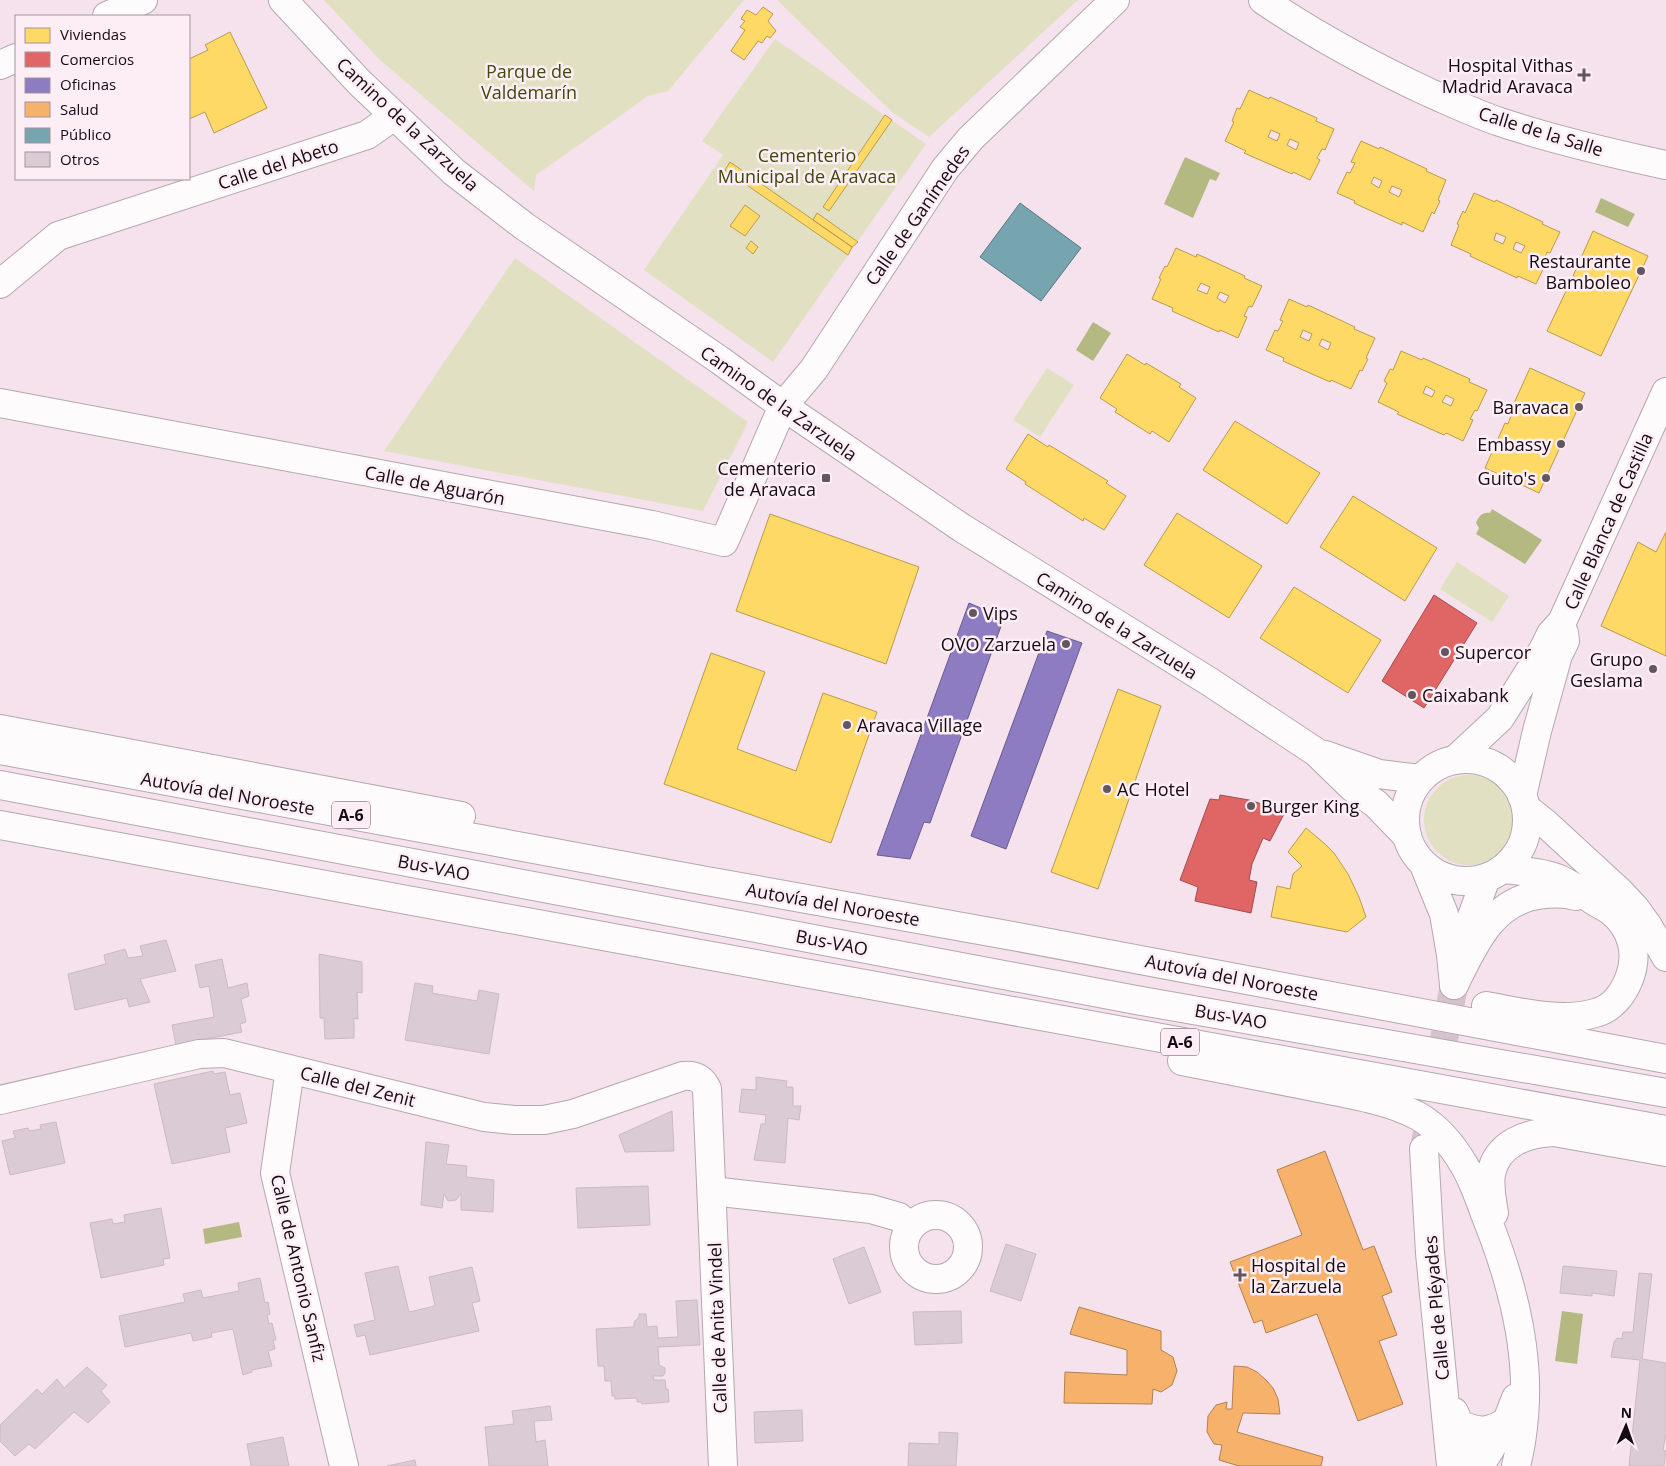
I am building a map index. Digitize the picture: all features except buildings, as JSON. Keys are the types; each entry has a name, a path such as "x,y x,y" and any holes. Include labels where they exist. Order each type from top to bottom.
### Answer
{"main road":[{"path":"109,15 143,0"},
{"name":"Camino de la Zarzuela","path":"283,0 394,116 454,172 524,226 783,406 978,538 1210,682 1316,752 1352,786 1376,804 1406,836"},
{"name":"Calle de Ganímedes","path":"783,406 814,368 945,169 971,138 1115,0"},
{"name":"Calle de la Salle","path":"1264,0 1351,54 1404,81 1472,111 1499,122 1540,134 1666,165"},
{"path":"0,65 15,58"},
{"name":"Calle del Abeto","path":"0,284 58,236 368,134 394,116"},
{"name":"Calle Blanca de Castilla","path":"1455,760 1500,718 1551,634 1562,622 1666,392"},
{"name":"Calle de Aguarón","path":"0,403 652,525 724,542 783,406"},
{"name":"Calle Blanca de Castilla","path":"1524,802 1537,731 1558,655 1565,641 1562,622"},
{"path":"0,729 590,841 701,880"},
{"name":"Autovía del Noroeste","path":"0,750 1018,937 1666,1059"},
{"name":"Camino de la Zarzuela","path":"1316,752 1379,774 1420,779"},
{"path":"1424,865 1438,874 1453,880 1470,881 1494,873 1512,860 1520,848 1527,822 1524,802 1514,782 1502,771 1488,764 1472,760 1455,760 1437,767 1420,779 1413,789 1406,806 1406,836 1410,847 1424,865 1444,914 1454,985"},
{"name":"Bus-VAO","path":"0,785 1136,1000 1666,1093"},
{"path":"1524,802 1619,890 1648,926 1666,957"},
{"name":"A-6","path":"0,825 1666,1130"},
{"path":"1018,937 1080,935 1137,943 1555,1017 1596,1013 1609,1006 1621,996 1632,970 1634,956 1632,941 1627,929 1619,919 1610,911 1559,879 1540,874 1494,873"},
{"path":"1454,985 1471,919 1494,873"},
{"path":"1454,985 1481,933 1492,918 1504,908 1532,896 1552,892 1568,893 1592,900"},
{"path":"694,953 1020,1028 1355,1096 1399,1108 1418,1116 1434,1128 1451,1146 1474,1184 1498,1247"},
{"name":"Calle del Zenit","path":"0,1100 199,1054 224,1053 484,1116 514,1120 544,1120 573,1114 683,1076 696,1077 704,1083 707,1089"},
{"name":"Calle de Antonio Sanfiz","path":"290,1069 275,1173 344,1466"},
{"name":"Calle de Anita Vindel","path":"707,1089 723,1466"},
{"path":"1516,1466 1524,1412 1524,1365 1518,1328 1498,1247 1490,1190 1491,1173 1499,1156 1509,1145 1522,1137 1536,1133 1554,1132 1666,1152"},
{"name":"Calle de Pléyades","path":"1424,1149 1430,1253 1451,1466"},
{"path":"712,1191 871,1209 899,1217 910,1228"},
{"path":"1479,1466 1508,1422 1518,1393 1524,1365"},
{"path":"1442,1372 1458,1424 1479,1466"},
{"path":"1458,1424 1469,1429 1488,1431 1508,1422"}],"green space":[{"name":"Parque de Valdemarín","path":"324,0 744,0 668,91 647,96 536,175 534,191 380,60"},
{"path":"777,0 1078,0 929,137 893,113"},
{"name":"Cementerio Municipal de Aravaca","path":"775,39 926,144 773,362 644,270 723,155 702,141"},
{"path":"515,258 748,422 703,511 384,451"},
{"path":"1047,368 1074,385 1040,437 1013,420"},
{"path":"1457,562 1509,596 1492,622 1440,589"},
{"path":"1469,775 1486,778 1501,788 1511,803 1514,820 1511,837 1501,852 1486,862 1469,865 1452,862 1437,852 1427,837 1424,820 1427,803 1437,788 1452,778"}],"shaded area":[{"path":"1185,157 1220,173 1216,181 1210,179 1193,218 1164,204"},
{"path":"1601,198 1635,214 1628,227 1595,212"},
{"path":"1093,322 1111,333 1093,361 1076,350"},
{"path":"1492,509 1542,540 1525,564 1476,534 1479,528 1476,523 1478,518 1483,514 1490,513"},
{"path":"239,1222 242,1237 205,1244 203,1229"},
{"path":"1562,1311 1583,1314 1577,1364 1555,1361"}],"tunnel":[{"path":"1425,1143 1454,985"}],"place":[{"name":"Hospital Vithas Madrid Aravaca","path":"1584,75"},
{"name":"Restaurante Bamboleo","path":"1641,271"},
{"name":"Baravaca","path":"1579,407"},
{"name":"Embassy","path":"1561,444"},
{"name":"Cementerio de Aravaca","path":"826,478"},
{"name":"Guito's","path":"1546,478"},
{"name":"Vips","path":"973,613"},
{"name":"OVO Zarzuela","path":"1066,644"},
{"name":"Supercor","path":"1445,652"},
{"name":"Grupo Geslama","path":"1653,669"},
{"name":"Caixabank","path":"1412,695"},
{"name":"Aravaca Village","path":"847,725"},
{"name":"AC Hotel","path":"1107,789"},
{"name":"Burger King","path":"1251,806"},
{"name":"Hospital de la Zarzuela","path":"1240,1275"}]}
